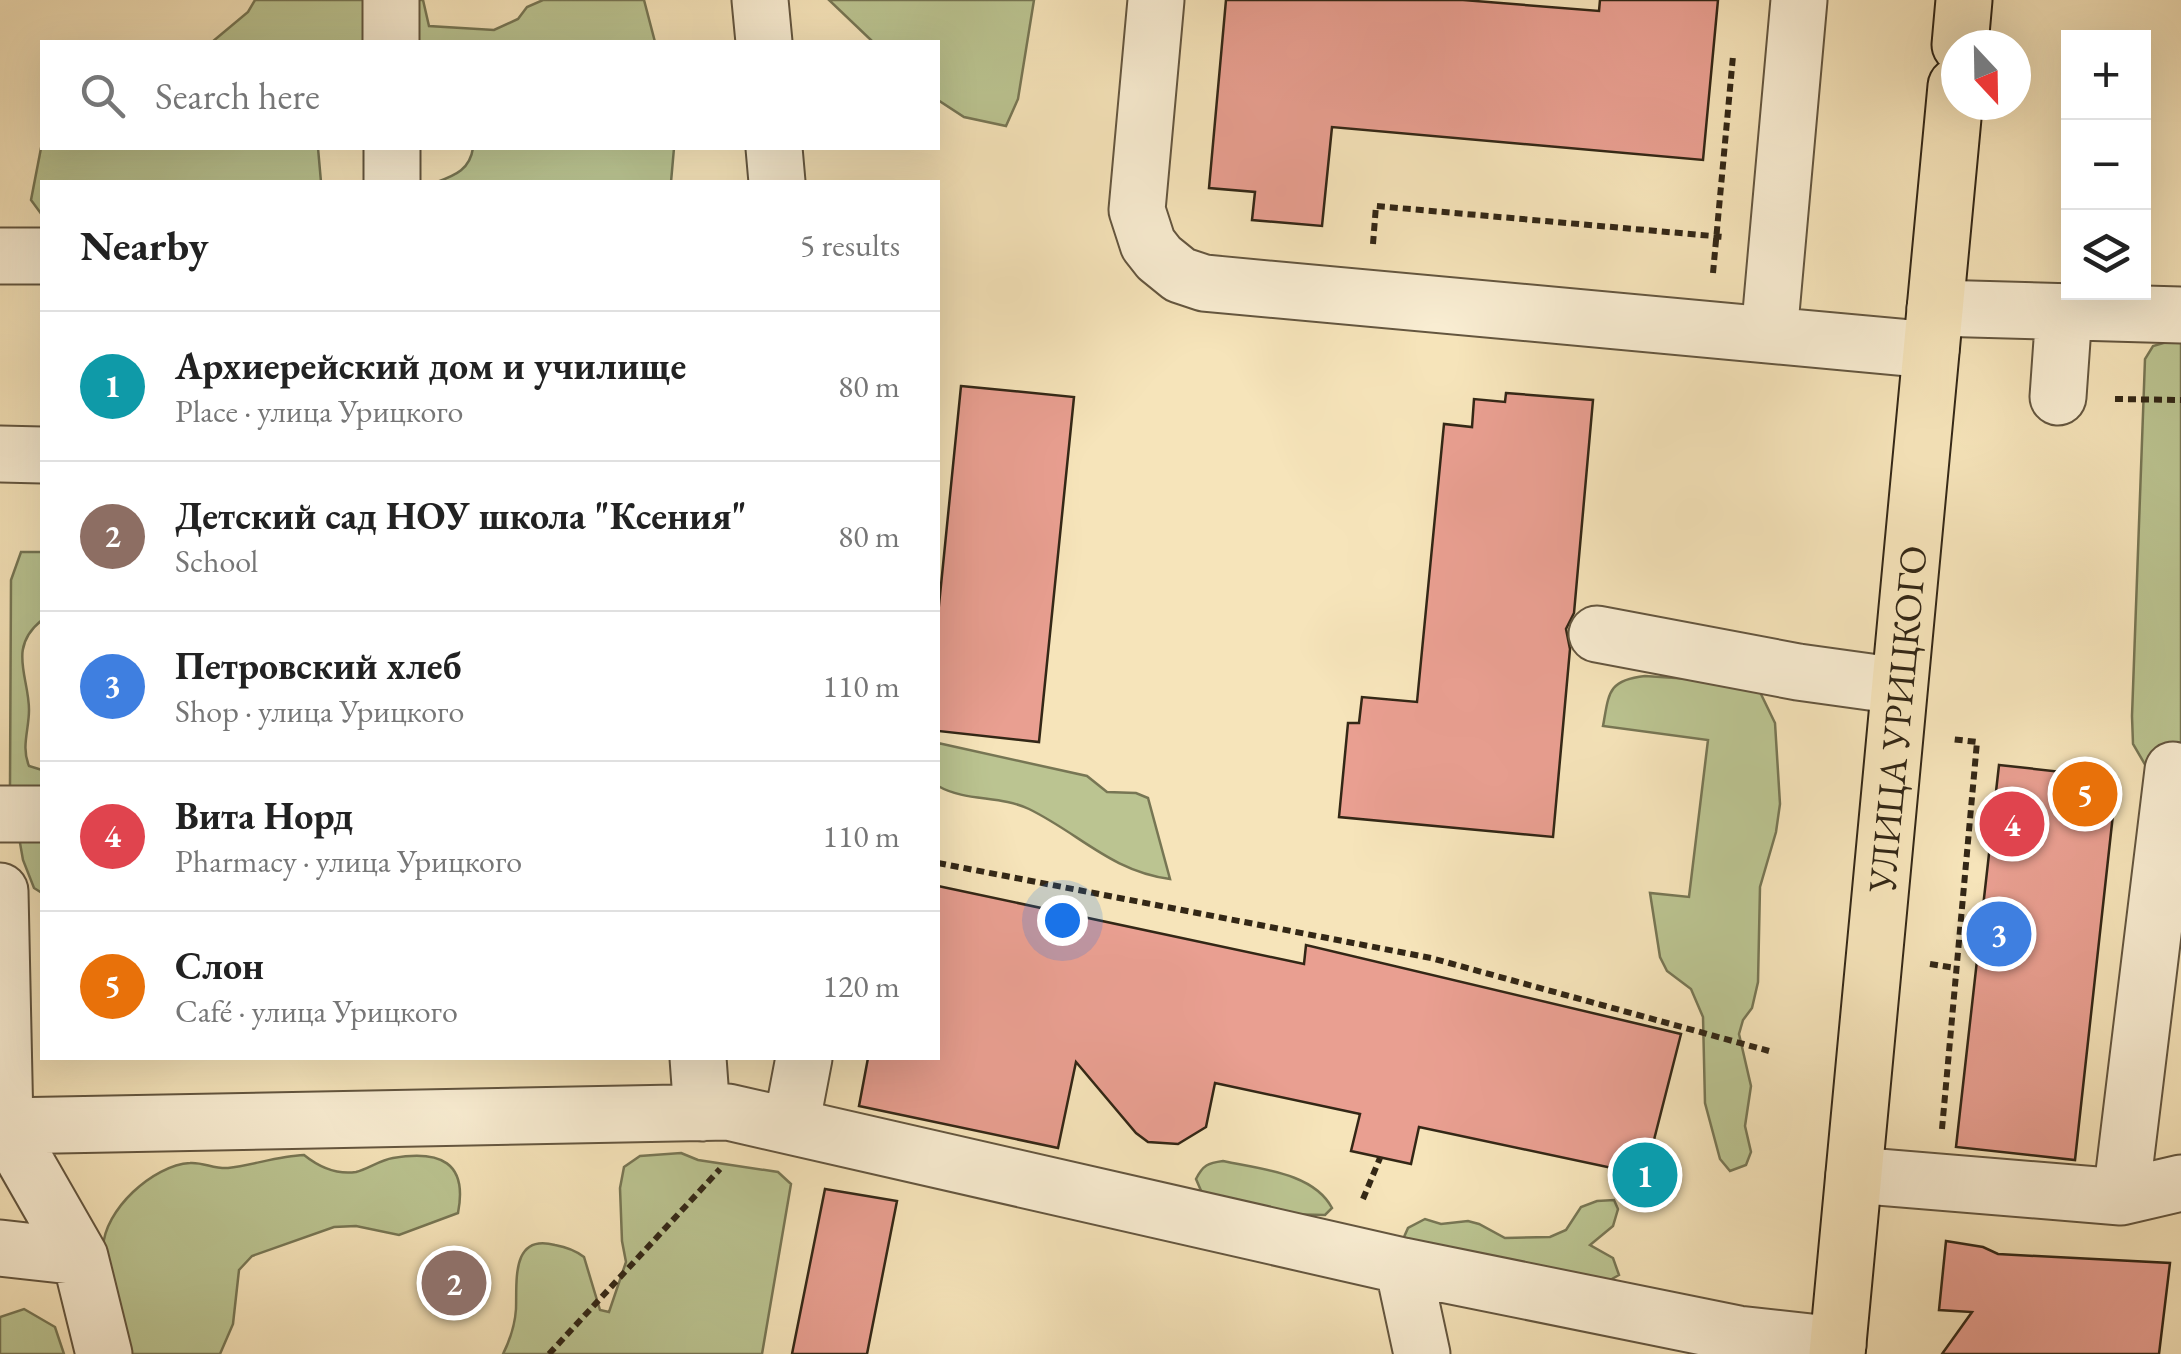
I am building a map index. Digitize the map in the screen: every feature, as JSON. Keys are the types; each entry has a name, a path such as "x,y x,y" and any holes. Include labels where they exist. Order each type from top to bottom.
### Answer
{"main road":[{"path":"1961,30 1964,0"},
{"name":"УЛИЦА УРИЦКОГО","path":"1837,1349 1953,120"}],"street":[{"path":"391,0 392,40"},
{"path":"760,0 764,40"},
{"path":"1156,0 1137,210 1148,244 1180,275 1204,284 1769,335 1933,329 2064,312 2181,315"},
{"path":"1769,335 1800,0"},
{"path":"392,150 392,180"},
{"path":"774,150 777,180"},
{"path":"0,256 40,256"},
{"path":"2058,398 2064,312"},
{"path":"0,454 40,455"},
{"path":"1597,634 1798,672 1899,686"},
{"path":"2121,1197 2172,770"},
{"path":"0,814 40,814"},
{"path":"0,891 5,1126 80,1257 104,1354"},
{"path":"698,1060 702,1112"},
{"path":"778,1123 803,1060"},
{"path":"5,1126 728,1112 1403,1266 1738,1334 1837,1349"},
{"path":"1854,1175 2121,1197 2181,1184"},
{"path":"0,1248 80,1257"},
{"path":"1403,1266 1422,1354"}],"path":[{"path":"1708,330 1734,40"},
{"path":"1368,298 1376,206 1777,242"},
{"path":"1941,1142 1977,742 1950,739"},
{"path":"940,863 1432,958 1769,1051"},
{"path":"1929,964 1955,968"},
{"path":"549,1354 778,1123"}],"green space":[{"path":"255,0 423,0 429,26 494,30 518,19 527,7 543,0 644,0 654,40 214,40 248,12"},
{"path":"829,0 1034,0 1018,99 1006,126 964,117 940,101 940,40 871,40"},
{"path":"41,150 318,150 321,180 40,180 40,212 31,200"},
{"path":"472,150 674,150 671,180 442,180 469,161"},
{"path":"2181,338 2181,765 2147,768 2133,744 2132,716 2145,359 2153,346"},
{"path":"21,552 40,552 40,622 25,641 22,663 29,710 27,759 29,766 40,769 40,892 34,888 23,860 10,786 11,580"},
{"path":"1645,676 1721,681 1759,690 1775,723 1780,804 1760,887 1758,982 1752,1008 1739,1034 1751,1086 1745,1126 1751,1152 1746,1165 1730,1171 1720,1159 1705,1103 1703,1017 1691,989 1667,971 1660,957 1650,893 1689,897 1708,740 1603,726 1612,690 1623,681"},
{"path":"940,743 1087,776 1107,792 1136,793 1148,798 1170,879 1113,860 1029,809 940,787"},
{"path":"681,1153 698,1160 778,1172 791,1184 762,1354 503,1354 515,1320 519,1262 530,1246 541,1243 563,1247 584,1257 600,1310 609,1312 626,1262 620,1188 624,1167 640,1156"},
{"path":"304,1155 328,1169 349,1173 393,1158 437,1158 447,1163 459,1182 458,1213 399,1235 356,1226 334,1227 252,1256 239,1270 233,1324 220,1354 127,1354 103,1259 106,1234 121,1205 146,1181 176,1166 195,1163 228,1168"},
{"path":"1223,1161 1298,1179 1323,1196 1332,1208 1325,1215 1279,1214 1202,1193 1196,1179 1199,1174 1206,1166"},
{"path":"1614,1200 1618,1209 1613,1226 1590,1245 1613,1258 1619,1275 1610,1280 1411,1245 1404,1237 1408,1228 1425,1219 1441,1224 1468,1221 1505,1238 1550,1237 1566,1230 1581,1207"},
{"path":"24,1309 55,1327 64,1354 0,1354 0,1317"}],"building":[{"path":"1226,0 1463,0 1599,11 1600,0 1718,0 1703,160 1332,127 1322,226 1252,220 1255,192 1209,188"},
{"path":"961,386 1074,397 1039,742 940,731 940,595"},
{"path":"1506,393 1593,400 1574,613 1566,629 1570,649 1553,837 1339,817 1348,723 1359,723 1362,697 1417,702 1444,424 1472,427 1474,399 1505,402"},
{"path":"1999,765 2117,778 2075,1160 1956,1147"},
{"path":"940,886 1304,964 1306,945 1681,1034 1645,1175 1419,1127 1411,1164 1351,1151 1360,1114 1215,1083 1206,1127 1178,1144 1148,1142 1076,1062 1058,1148 859,1106 868,1060 940,1060"},
{"path":"825,1189 897,1201 867,1354 792,1354"},
{"path":"1946,1241 1983,1247 1998,1254 2170,1263 2159,1354 1942,1354 1972,1312 1939,1310"}],"place":[{"name":"Слон","path":"2085,794"},
{"name":"Вита Норд","path":"2012,824"},
{"name":"Петровский хлеб","path":"1999,934"},
{"name":"Архиерейский дом и училище","path":"1645,1175"},
{"name":"Детский сад НОУ школа \"Ксения\"","path":"454,1283"}]}
